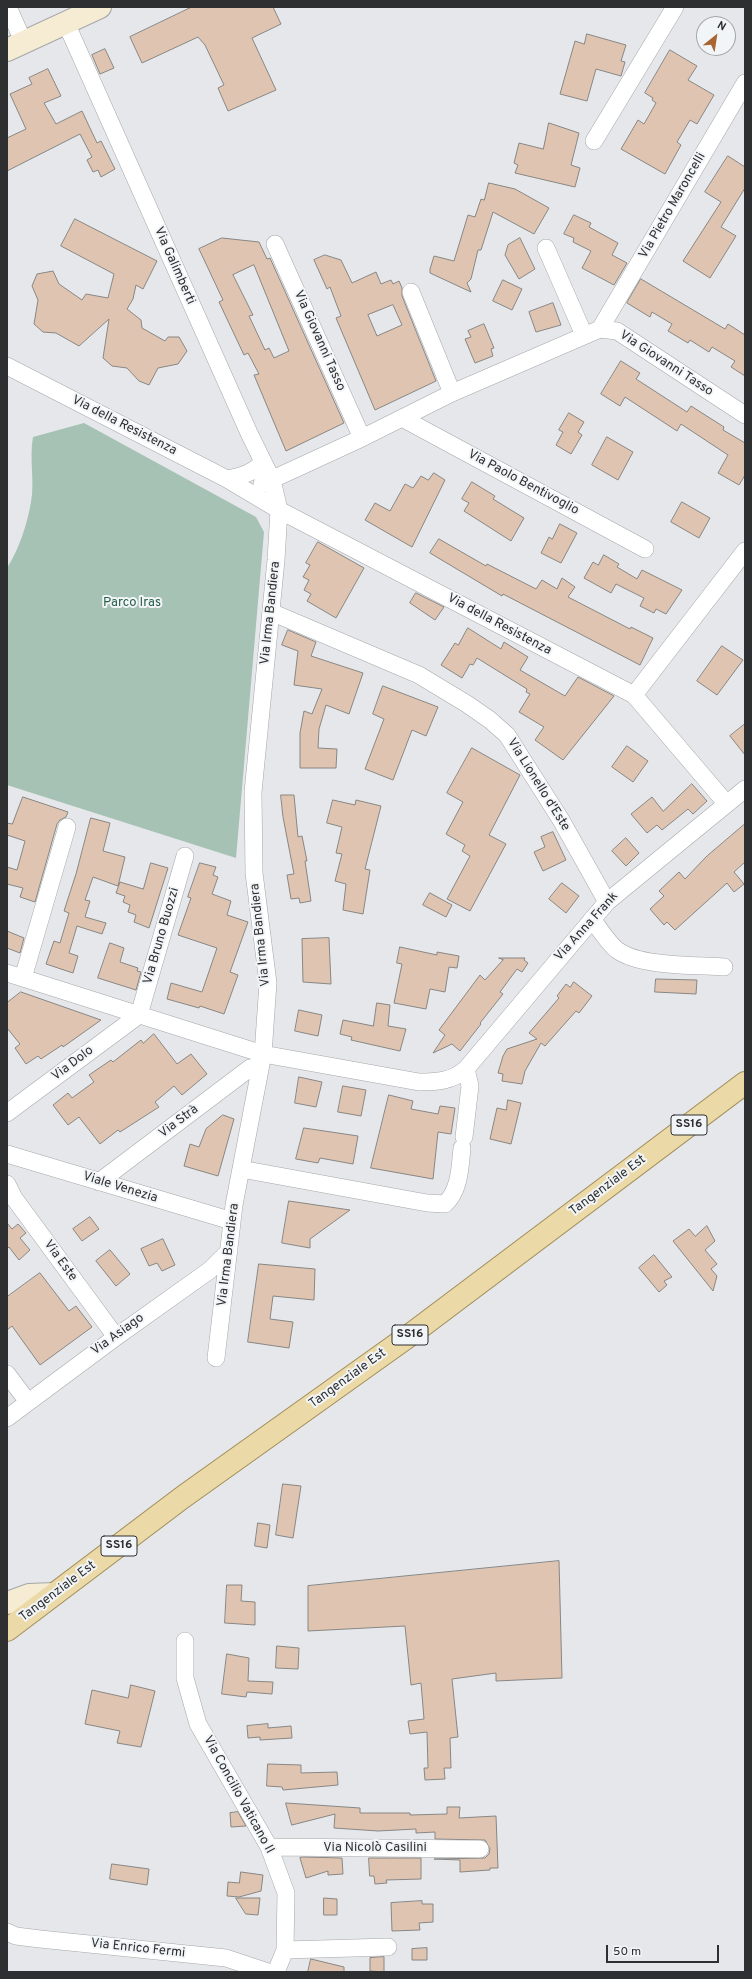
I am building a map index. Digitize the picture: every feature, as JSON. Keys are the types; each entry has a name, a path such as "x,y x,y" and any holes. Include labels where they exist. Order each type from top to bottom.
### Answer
{"main road":[{"name":"Tangenziale Est","path":"7,1630 183,1497 410,1335 745,1083"}],"street":[{"path":"8,7 16,46 100,7"},
{"path":"594,141 675,7"},
{"name":"Via Galimberti","path":"66,23 272,480 279,510"},
{"name":"Via Pietro Maroncelli","path":"600,329 745,83"},
{"name":"Via Giovanni Tasso","path":"276,244 362,438"},
{"path":"546,248 584,335"},
{"path":"411,292 452,393"},
{"path":"272,480 362,438 452,393 600,329"},
{"name":"Via Giovanni Tasso","path":"600,329 617,331 745,415"},
{"name":"Via della Resistenza","path":"7,366 234,483 279,510 634,695 726,803"},
{"name":"Via Paolo Bentivoglio","path":"402,418 644,549"},
{"path":"234,483 259,467 263,462"},
{"name":"Via della Resistenza","path":"234,483 258,486 272,480"},
{"name":"Via Irma Bandiera","path":"216,1358 232,1221 261,1060 268,983 254,873 253,792 276,560 279,510"},
{"path":"634,695 745,551"},
{"name":"Via Lionello d'Este","path":"271,612 419,675 467,704 490,720 507,735 562,820 607,902"},
{"name":"Via Anna Frank","path":"261,1060 419,1082 436,1082 448,1080 458,1076 607,902 726,803 745,789"},
{"path":"67,827 12,976 139,1015 261,1060"},
{"name":"Via Bruno Buozzi","path":"139,1015 185,856"},
{"path":"592,919 617,950 634,958 651,962 724,967"},
{"name":"Via Dolo","path":"7,1113 139,1015"},
{"name":"Via Strà","path":"99,1182 261,1060"},
{"path":"241,1169 427,1203 445,1204 450,1199 458,1180 470,1086 466,1068"},
{"name":"Viale Venezia","path":"7,1154 232,1221"},
{"name":"Via Este","path":"7,1184 14,1198 116,1337"},
{"name":"Via Asiago","path":"7,1418 116,1337 210,1270 229,1251"},
{"path":"7,1374 28,1402"},
{"path":"7,1603 29,1595 54,1594"},
{"name":"Via Concilio Vaticano II","path":"185,1640 185,1678 198,1724 269,1847 286,1893 285,1950 276,1972"},
{"name":"Via Nicolò Casilini","path":"269,1847 480,1849"},
{"name":"Via Enrico Fermi","path":"7,1932 16,1936 40,1939 226,1958 268,1972"},
{"path":"285,1950 388,1947"}],"green space":[{"name":"Parco Iras","path":"84,423 256,517 264,532 236,858 7,785 7,568 19,545 29,511 32,494 33,437"}],"building":[{"path":"192,7 273,7 281,24 252,38 276,90 228,111 218,88 224,85 205,45 198,37 142,63 130,37"},
{"path":"587,34 626,45 621,61 625,62 621,76 596,69 587,101 560,94 575,41 584,44"},
{"path":"105,49 114,68 100,74 92,55"},
{"path":"670,50 697,66 688,80 714,95 697,124 690,120 677,142 681,145 665,174 621,149 638,120 644,124 656,103 652,100 653,98 645,93"},
{"path":"48,69 61,96 44,103 56,124 82,111 97,143 101,141 115,169 101,177 98,170 93,172 87,160 92,157 80,134 7,171 7,138 26,129 10,94 32,84 29,78"},
{"path":"549,123 579,133 571,165 580,168 575,187 515,173 518,165 514,163 519,143 543,149"},
{"path":"728,156 745,167 745,188 721,227 736,236 710,278 683,261 721,202 705,192"},
{"path":"489,183 515,189 549,208 534,234 493,212 481,250 478,250 471,279 467,283 471,292 430,273 430,269 434,256 454,261 468,215 475,217 481,199 484,200"},
{"path":"574,215 591,223 589,227 618,243 612,255 627,263 614,285 582,268 591,251 573,242 574,238 564,234"},
{"path":"75,219 157,261 143,289 136,285 133,299 127,309 141,320 142,328 165,341 168,337 179,337 187,351 178,364 158,368 149,385 139,381 127,368 112,366 103,358 109,319 79,346 56,333 43,332 34,324 38,300 32,286 37,274 53,271 59,284 82,300 86,294 108,298 114,274 61,246"},
{"path":"222,238 259,242 267,259 270,258 344,423 286,451 254,375 259,374 248,353 244,355 219,302 223,300 199,249","holes":["254,265 289,351 274,358 269,348 265,350 249,316 253,315 233,275"]},
{"path":"520,238 535,269 519,279 505,255 508,245"},
{"path":"325,255 341,260 352,283 376,272 381,284 391,280 393,284 399,281 402,288 402,296 436,381 375,410 336,318 341,316 330,287 327,289 314,260","holes":["393,305 402,325 377,336 368,315"]},
{"path":"641,279 725,329 728,324 745,335 745,376 731,367 735,361 712,347 709,352 690,340 688,343 668,331 672,324 652,312 650,317 627,303"},
{"path":"503,280 522,289 512,310 493,301"},
{"path":"553,303 561,325 536,332 529,312"},
{"path":"484,324 494,348 491,349 493,356 475,363 465,339 471,337 468,331"},
{"path":"621,361 640,373 636,379 687,412 691,406 724,427 723,430 745,443 745,475 739,485 718,473 728,455 681,424 677,431 625,397 620,406 601,394"},
{"path":"569,413 584,422 578,432 582,435 571,454 556,445 563,432 559,430"},
{"path":"607,437 633,452 618,480 592,465"},
{"path":"434,473 445,480 412,547 365,520 375,503 390,511 405,484 413,488 421,476 428,480"},
{"path":"472,482 495,496 493,499 524,518 511,541 464,511 469,503 462,499"},
{"path":"682,502 710,518 699,538 671,522"},
{"path":"560,524 577,533 561,563 541,553 549,537 552,539"},
{"path":"439,539 486,566 487,564 536,589 542,580 557,589 562,578 575,587 568,597 630,629 631,627 653,638 640,665 503,594 502,596 430,553"},
{"path":"318,542 364,568 336,618 307,601 311,594 304,590 309,580 303,577 310,565 306,563"},
{"path":"604,555 619,564 617,567 637,579 642,570 682,590 666,614 656,609 654,613 640,606 644,598 616,584 611,593 584,578 593,562 598,565"},
{"path":"416,593 444,607 435,620 410,603"},
{"path":"468,628 501,649 504,642 528,657 520,670 565,696 578,677 614,696 563,760 535,740 544,727 519,712 530,694 526,692 527,689 477,658 473,665 470,664 462,678 441,665 455,643 458,645"},
{"path":"288,630 316,642 311,656 363,673 349,714 326,705 319,729 318,748 337,749 336,768 300,768 300,733 304,711 312,714 322,689 294,685 298,651 282,645"},
{"path":"722,646 743,660 717,695 697,681"},
{"path":"383,686 438,707 426,736 412,730 393,780 365,769 384,719 373,714"},
{"path":"745,724 745,755 730,736"},
{"path":"627,746 648,761 633,782 612,767"},
{"path":"472,748 520,775 489,835 506,844 470,911 447,899 470,856 462,851 465,845 446,834 463,802 447,793"},
{"path":"692,784 707,801 693,814 688,809 662,830 657,825 647,833 631,814 652,797 663,811"},
{"path":"281,795 294,795 298,837 302,836 307,861 305,861 311,901 300,903 299,898 291,899 287,875 294,874 283,817"},
{"path":"23,797 68,812 66,817 60,820 57,824 35,902 20,897 23,888 7,884 7,867 17,870 25,841 7,835 7,823 12,824"},
{"path":"333,800 355,805 356,800 381,806 365,869 370,870 363,914 343,910 346,884 335,881 342,854 336,853 342,827 327,823"},
{"path":"91,818 110,823 103,851 125,857 118,886 93,877 85,900 90,901 85,917 106,923 102,934 77,926 69,953 78,956 73,973 46,964 54,941 60,943 69,913 64,911 76,874"},
{"path":"745,824 745,862 734,872 744,884 734,892 727,883 675,930 667,922 664,925 650,909 664,896 659,891 679,872 685,879 707,856"},
{"path":"553,832 566,860 543,871 534,852 545,847 541,837"},
{"path":"626,838 639,853 626,866 612,851"},
{"path":"151,863 168,868 149,928 134,922 136,915 128,912 130,905 123,902 125,896 116,893 120,882 143,889"},
{"path":"200,863 216,867 213,875 218,877 212,894 231,901 227,915 248,922 230,972 238,975 224,1014 200,1006 199,1008 167,999 171,983 202,992 217,948 178,935 191,898 188,897"},
{"path":"562,883 579,896 566,913 549,899"},
{"path":"430,893 452,905 446,917 423,905"},
{"path":"7,931 24,938 20,953 7,948"},
{"path":"329,938 331,984 303,982 302,939"},
{"path":"110,943 124,948 120,962 138,968 137,971 141,972 136,990 98,978"},
{"path":"400,947 437,955 437,952 459,956 457,968 449,967 445,992 430,989 426,1009 394,1003 402,964 397,963"},
{"path":"499,958 525,958 524,960 528,963 522,972 517,969 500,992 503,994 460,1051 452,1044 433,1053 445,1035 439,1030 480,975 485,980 503,960"},
{"path":"656,979 697,980 696,994 655,992"},
{"path":"574,982 592,996 579,1013 576,1011 545,1046 541,1043 525,1071 522,1084 502,1081 503,1074 498,1073 503,1056 507,1049 537,1039 529,1033 559,998 557,996 566,984 570,987"},
{"path":"21,992 101,1020 63,1047 62,1045 41,1059 38,1056 26,1064 15,1048 20,1044 7,1028 7,1003"},
{"path":"377,1003 390,1005 388,1026 406,1029 400,1051 351,1040 352,1037 340,1034 343,1020 373,1026"},
{"path":"299,1010 322,1015 318,1036 295,1031"},
{"path":"154,1034 177,1064 191,1054 207,1074 182,1095 174,1086 155,1102 159,1107 120,1132 118,1130 100,1144 79,1117 68,1125 53,1105 68,1093 72,1098 94,1082 89,1075 111,1060 113,1062 141,1040 143,1043"},
{"path":"299,1077 322,1082 316,1107 295,1103"},
{"path":"343,1086 366,1090 361,1116 338,1112"},
{"path":"389,1095 413,1101 411,1109 438,1114 440,1106 455,1108 451,1134 438,1132 433,1179 371,1168"},
{"path":"508,1100 521,1103 511,1144 490,1139 497,1108 506,1110"},
{"path":"223,1115 234,1119 218,1176 184,1166 190,1144 199,1147 206,1129"},
{"path":"304,1128 358,1136 353,1164 320,1158 318,1163 296,1159"},
{"path":"289,1201 350,1210 310,1239 310,1248 282,1243"},
{"path":"90,1217 99,1229 82,1241 73,1229"},
{"path":"7,1223 12,1229 18,1224 26,1233 20,1238 30,1250 19,1260 9,1247 7,1249"},
{"path":"707,1226 715,1241 705,1250 717,1264 711,1269 717,1276 713,1291 673,1241 689,1229 695,1236"},
{"path":"163,1239 175,1265 162,1271 157,1263 149,1266 141,1249"},
{"path":"110,1250 130,1274 116,1286 96,1261"},
{"path":"654,1255 672,1277 664,1281 667,1285 659,1292 639,1268"},
{"path":"259,1264 315,1269 314,1300 273,1296 270,1319 293,1322 289,1348 248,1342"},
{"path":"40,1273 69,1311 76,1306 92,1327 40,1365 12,1326 7,1330 7,1297"},
{"path":"283,1484 301,1486 293,1538 276,1535"},
{"path":"258,1523 270,1525 267,1548 255,1546"},
{"path":"559,1561 562,1678 496,1681 496,1673 452,1679 458,1737 450,1738 451,1768 444,1768 445,1779 425,1780 424,1768 428,1768 427,1732 410,1734 408,1721 424,1719 421,1683 411,1685 405,1626 308,1631 308,1586"},
{"path":"227,1585 242,1585 241,1601 255,1602 255,1625 225,1623"},
{"path":"277,1646 299,1648 298,1669 276,1668"},
{"path":"227,1654 249,1658 248,1681 273,1682 272,1694 247,1692 246,1697 222,1694"},
{"path":"131,1685 155,1691 141,1747 117,1743 120,1731 85,1724 92,1690 128,1698"},
{"path":"268,1724 268,1728 291,1726 292,1738 260,1740 260,1737 248,1738 247,1726"},
{"path":"268,1764 301,1765 301,1773 337,1772 338,1785 283,1790 282,1787 267,1786"},
{"path":"286,1803 360,1808 360,1813 410,1813 410,1815 447,1814 447,1807 460,1807 459,1818 496,1816 498,1868 460,1872 460,1860 434,1859 485,1858 489,1854 490,1849 485,1840 435,1839 435,1832 416,1833 416,1829 378,1831 334,1828 335,1814 292,1825"},
{"path":"238,1812 246,1826 231,1827 230,1813"},
{"path":"300,1858 342,1858 343,1874 328,1875 328,1871 306,1878"},
{"path":"369,1858 421,1858 421,1879 386,1880 387,1883 375,1884 374,1876 370,1876"},
{"path":"112,1864 149,1869 147,1885 110,1879"},
{"path":"241,1872 263,1875 261,1891 239,1897 227,1896 228,1882 239,1883"},
{"path":"236,1898 260,1898 258,1915 246,1914"},
{"path":"324,1898 337,1899 337,1915 324,1915"},
{"path":"422,1901 422,1904 433,1904 433,1922 419,1923 420,1930 392,1931 391,1903"},
{"path":"427,1948 427,1960 412,1960 412,1949"},
{"path":"384,1957 384,1972 370,1971 370,1958"},
{"path":"311,1959 344,1967 344,1972 308,1972"}]}
